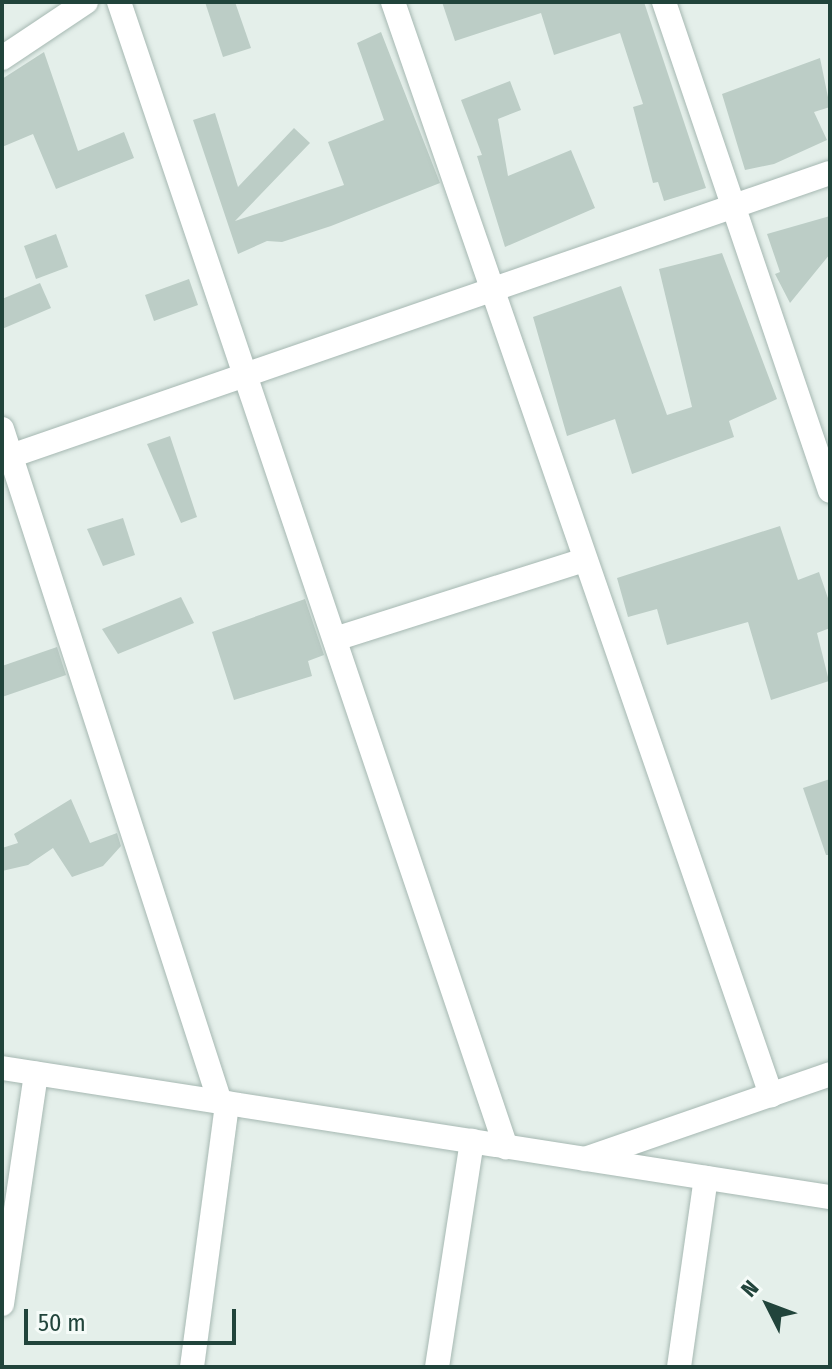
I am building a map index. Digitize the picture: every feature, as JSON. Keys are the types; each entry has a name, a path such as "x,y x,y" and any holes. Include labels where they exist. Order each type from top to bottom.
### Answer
{"street":[{"path":"6,48 86,2"},
{"path":"119,2 506,1147"},
{"path":"393,2 490,291 771,1095"},
{"path":"664,2 830,491"},
{"path":"6,458 830,173"},
{"path":"2,429 6,458 224,1102 192,1367"},
{"path":"335,639 584,560"},
{"path":"2,1068 830,1197"},
{"path":"2,1304 36,1073"},
{"path":"585,1159 830,1074"},
{"path":"437,1367 472,1141"},
{"path":"679,1367 706,1178"}],"building":[{"path":"205,2 235,2 251,48 223,57"},
{"path":"442,2 644,2 706,188 664,201 658,182 653,183 633,107 643,104 620,33 554,55 541,13 455,41"},
{"path":"381,32 440,183 331,226 282,242 267,241 238,254 193,120 215,113 238,187 294,128 310,143 235,221 344,185 328,142 384,120 357,43"},
{"path":"44,52 78,151 124,132 134,158 56,189 33,134 2,147 2,79"},
{"path":"820,58 830,107 814,112 827,140 774,164 745,170 722,94"},
{"path":"510,81 521,110 498,119 508,176 571,150 595,208 505,247 477,156 482,155 461,100"},
{"path":"830,216 830,254 790,303 775,274 780,272 767,234"},
{"path":"56,234 68,267 36,279 24,246"},
{"path":"722,253 777,399 729,421 734,437 632,474 615,419 567,436 533,317 621,286 667,415 692,407 659,269"},
{"path":"189,279 198,305 154,321 145,295"},
{"path":"40,283 51,308 2,329 2,299"},
{"path":"170,436 197,517 181,523 147,444"},
{"path":"123,518 135,555 103,566 87,529"},
{"path":"780,526 798,580 819,572 830,604 830,628 817,633 829,681 771,700 748,622 667,645 657,609 628,617 617,578"},
{"path":"181,597 194,623 118,654 102,629"},
{"path":"305,599 324,655 308,661 312,676 234,700 212,632"},
{"path":"57,647 66,675 2,697 2,666"},
{"path":"830,779 830,855 826,855 803,788"},
{"path":"71,799 90,843 117,833 121,846 103,866 72,877 53,848 28,865 2,871 2,848 18,843 14,834"}]}
